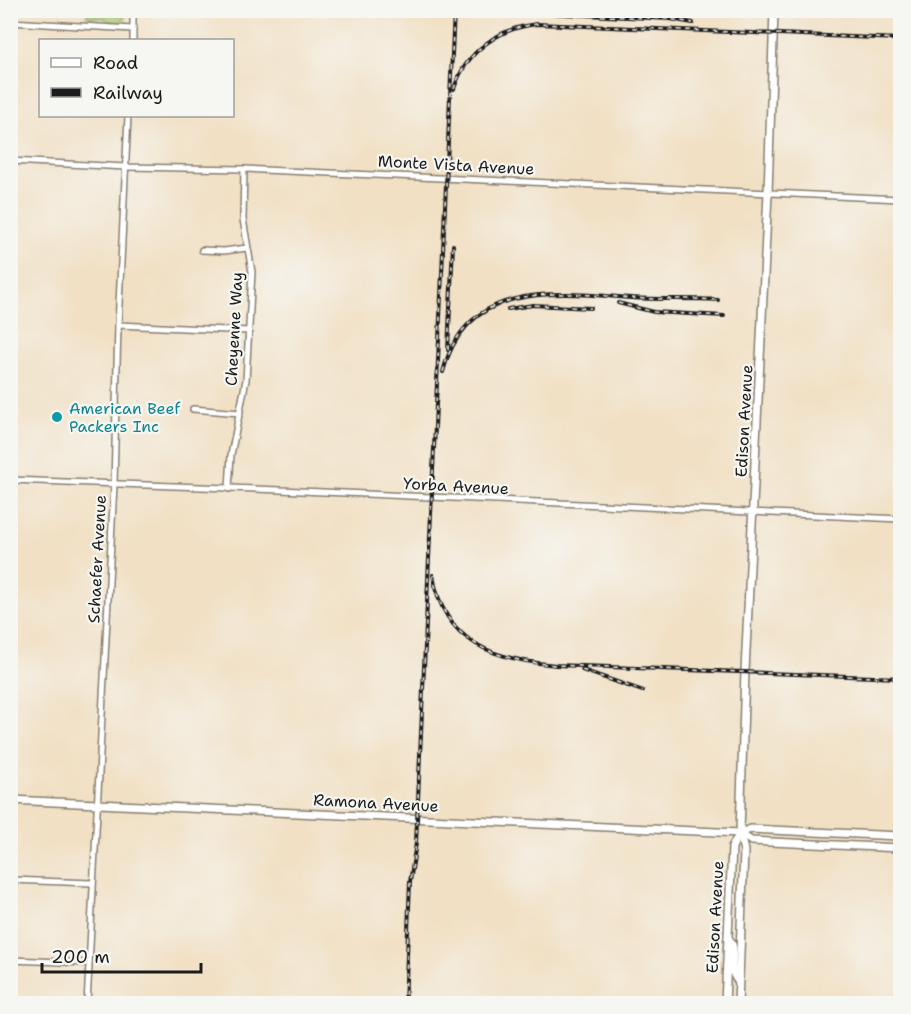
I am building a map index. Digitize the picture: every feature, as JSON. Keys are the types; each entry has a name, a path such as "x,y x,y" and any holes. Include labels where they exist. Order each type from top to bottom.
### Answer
{"main road":[{"name":"Edison Avenue","path":"738,1004 744,851 740,833 745,671 768,193 774,10"},
{"name":"Ramona Avenue","path":"10,800 740,833 752,830 900,836"},
{"name":"Edison Avenue","path":"725,1004 732,847 740,833"},
{"name":"Ramona Avenue","path":"740,833 751,841 900,848"},
{"path":"728,938 733,945 732,973 738,981"}],"street":[{"path":"133,10 133,39"},
{"path":"10,22 133,29"},
{"name":"Schaefer Avenue","path":"87,1004 114,485 118,325 128,117"},
{"name":"Monte Vista Avenue","path":"10,161 126,167 244,169 900,199"},
{"name":"Cheyenne Way","path":"229,489 231,455 246,380 252,272 243,219 244,169"},
{"path":"202,250 224,251 247,248"},
{"path":"118,325 249,331"},
{"path":"193,409 240,413"},
{"name":"Yorba Avenue","path":"10,480 900,519"},
{"path":"10,880 92,883"},
{"path":"10,960 89,963"}],"green space":[{"path":"87,11 125,11 124,20 119,25 109,23 105,18 87,17"}],"railway":[{"path":"405,1004 410,882 416,843 454,10"},
{"path":"529,10 543,13 670,19 693,23"},
{"path":"454,89 467,63 486,44 497,36 523,26 537,24 900,39"},
{"path":"448,350 453,245"},
{"path":"443,372 455,342 472,321 493,307 518,298 574,294 642,299 718,300"},
{"path":"618,303 654,312 724,316"},
{"path":"508,309 533,305 591,308"},
{"path":"433,575 439,598 448,617 460,632 475,644 512,658 556,665 900,678"},
{"path":"582,670 643,691"}],"place":[{"name":"American Beef Packers Inc","path":"57,417"}]}
